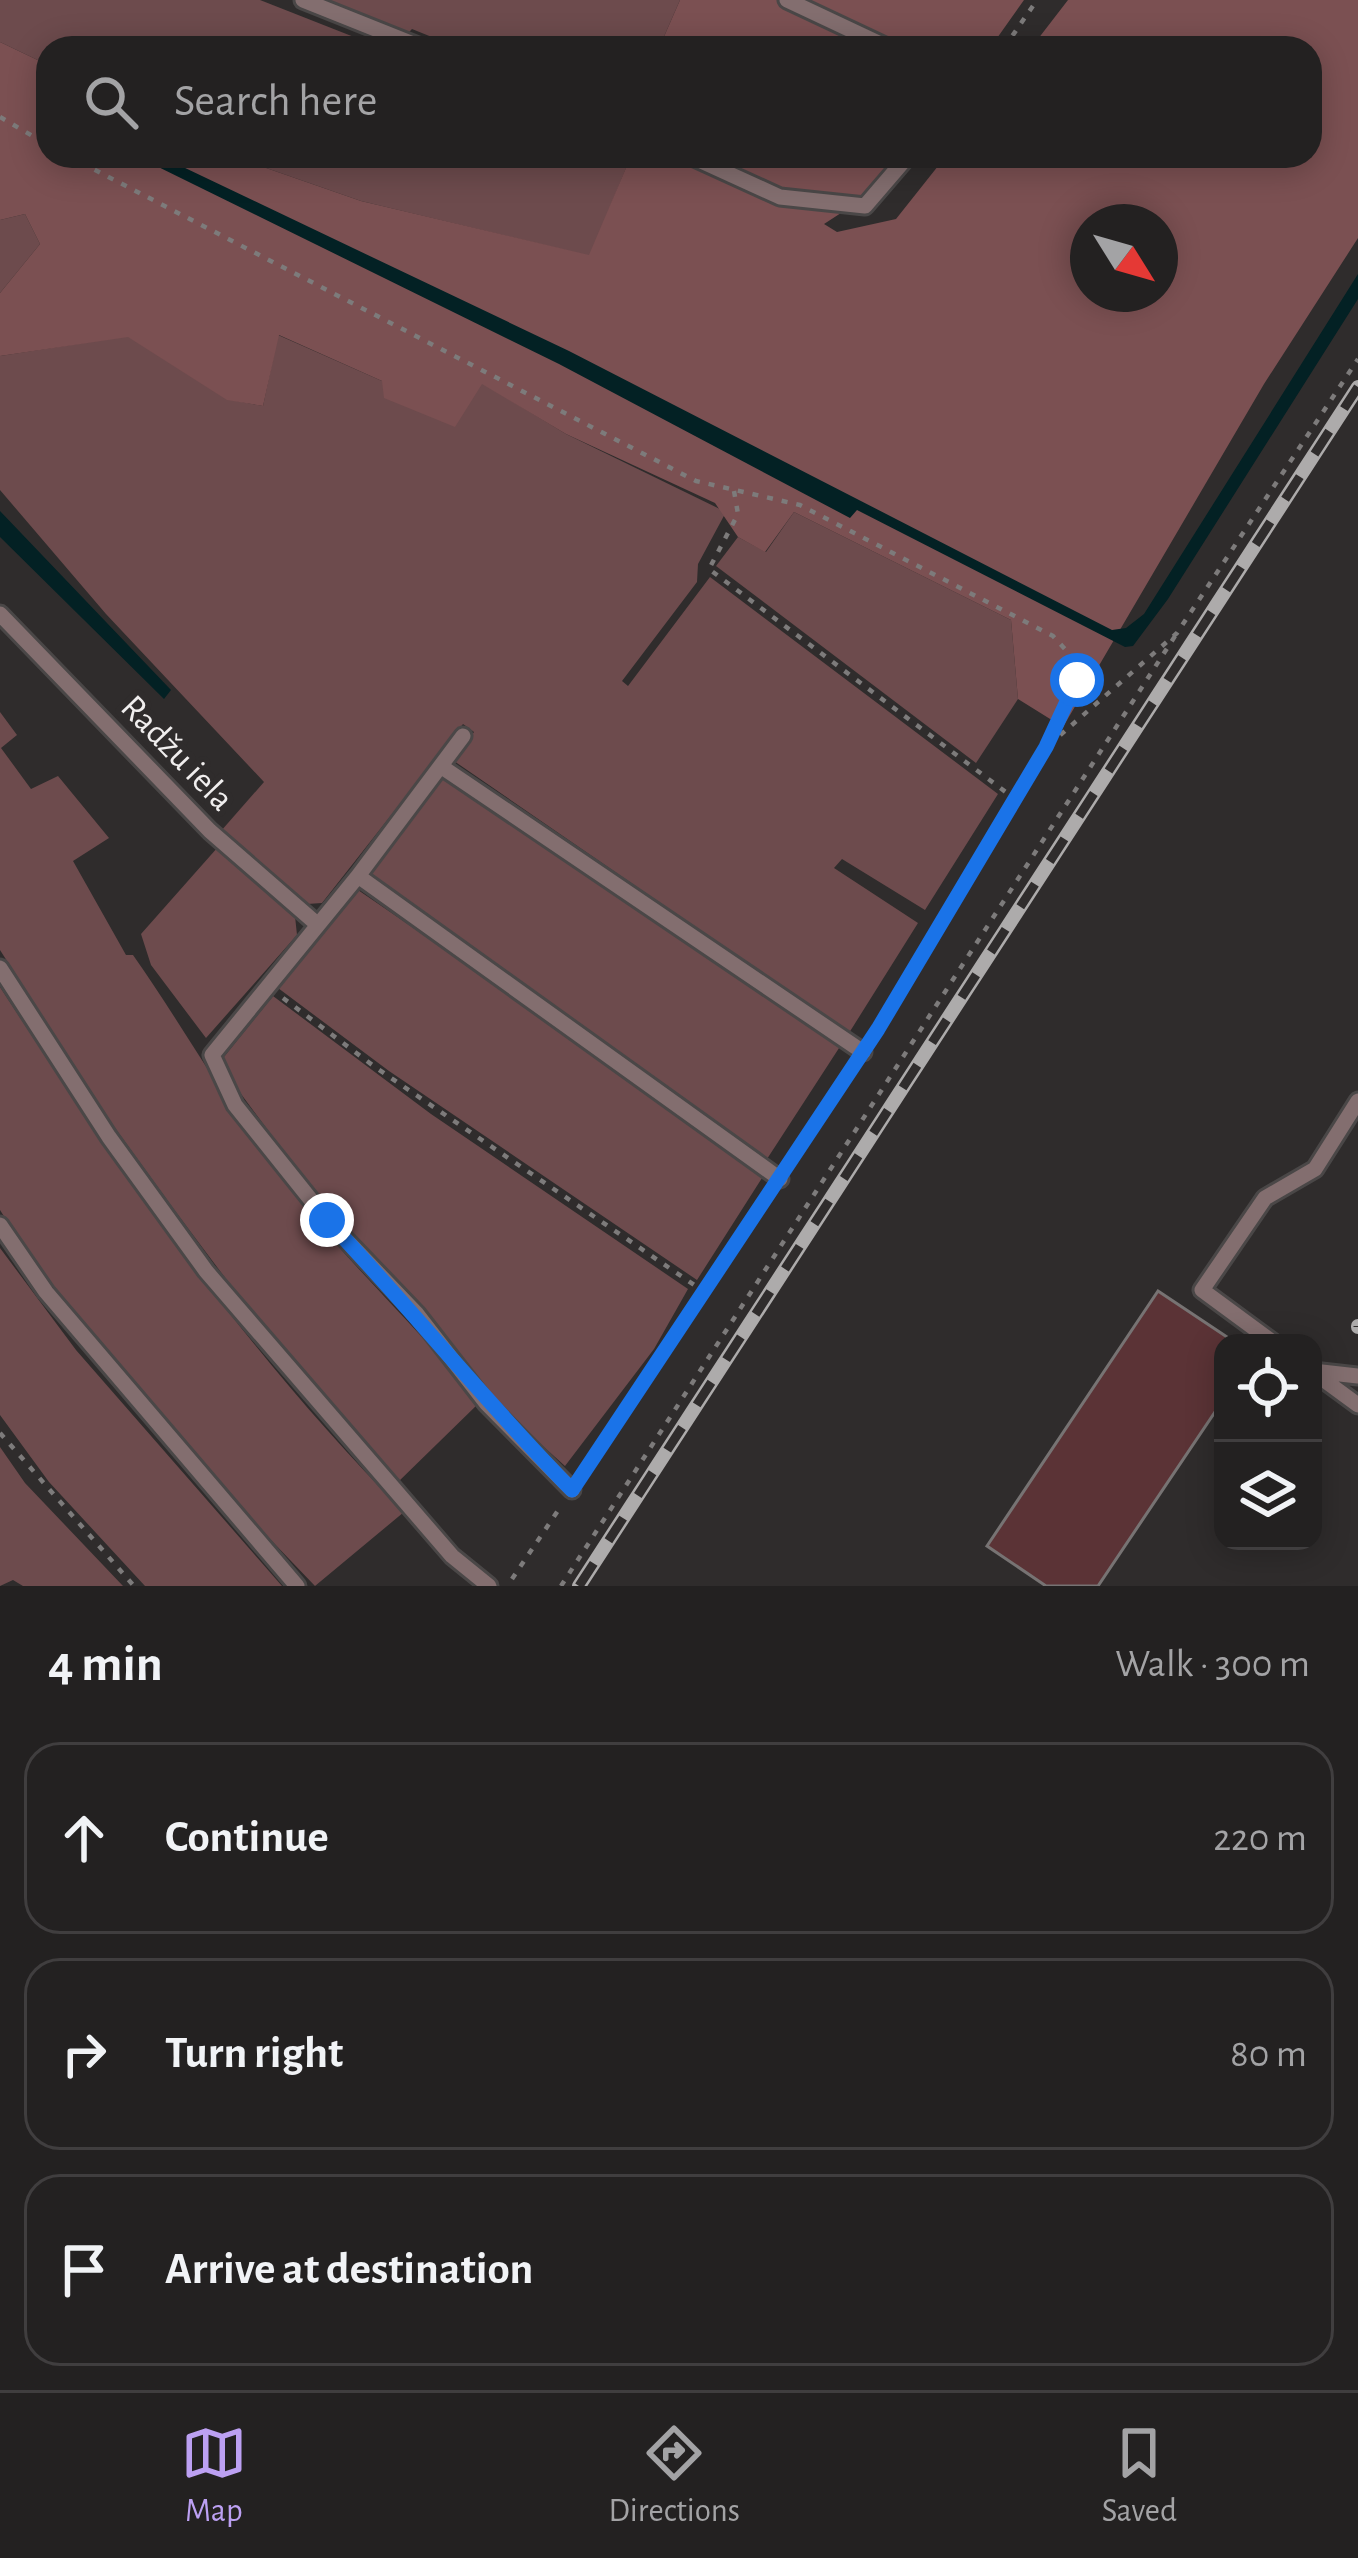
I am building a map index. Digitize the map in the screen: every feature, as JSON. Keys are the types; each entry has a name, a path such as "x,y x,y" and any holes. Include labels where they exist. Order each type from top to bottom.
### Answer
{"lane":[{"path":"303,0 392,36"},
{"path":"787,0 864,36"},
{"path":"716,168 780,197 866,206 898,168"},
{"name":"Radžu iela","path":"0,614 210,831 318,925"},
{"path":"463,736 358,876 212,1054 235,1105 327,1220 416,1314 485,1403 572,1490"},
{"path":"442,767 862,1052"},
{"path":"358,876 780,1179"},
{"path":"0,968 110,1137 206,1271 452,1556 489,1586"},
{"path":"1262,1334 1202,1290 1265,1198 1315,1168 1358,1101"},
{"path":"0,1225 46,1292 297,1586"},
{"path":"1322,1372 1358,1376"},
{"path":"1322,1378 1358,1405"}],"path":[{"path":"1012,36 1037,0"},
{"path":"0,117 36,138"},
{"path":"91,168 695,481 800,505 1053,637 1074,659 1077,680 1046,747 862,1052 508,1586"},
{"path":"561,1586 1358,359"},
{"path":"734,489 738,514 709,568 1015,800"},
{"path":"1046,747 1177,633"},
{"path":"268,986 375,1067 706,1293"},
{"path":"0,1432 134,1586"}],"shaded area":[{"path":"0,0 260,0 352,36 36,36 36,59 0,42"},
{"path":"322,0 680,0 664,36 429,36 412,29 405,36"},
{"path":"680,0 1024,0 998,36 664,36"},
{"path":"1068,0 1358,0 1358,238 1264,384 1063,727 1018,699 1011,620 794,512 765,552 738,537 715,503 566,434 482,384 455,427 384,398 382,381 279,335 263,406 227,400 128,337 0,356 0,293 40,244 25,214 0,220 0,42 36,59 36,168 266,168 361,201 589,255 626,168 885,168 861,200 824,224 837,232 896,219 936,168 1322,168 1322,36 1040,36"},
{"path":"266,168 626,168 590,256 361,201"},
{"path":"25,214 40,244 0,293 0,220"},
{"path":"278,335 382,381 482,383 566,434 726,512 698,564 697,582 622,681 628,686 710,577 998,794 925,910 842,859 834,868 918,923 849,1033 454,761 474,732 463,724 322,903 307,904 221,831 264,782 106,614 0,490 0,356 128,336 227,399 263,406"},
{"path":"794,512 1011,620 1018,699 976,763 716,566 738,537 766,552"},
{"path":"0,712 17,735 1,748 31,789 58,776 109,838 73,861 126,955 133,955 297,1197 479,1403 396,1484 235,1291 175,1211 99,1106 0,950"},
{"path":"444,774 841,1045 767,1159 366,876"},
{"path":"218,847 295,916 297,935 206,1038 151,965 141,934"},
{"path":"358,890 596,1053 762,1178 697,1280 389,1071 278,988"},
{"path":"0,987 188,1260 292,1389 404,1512 315,1586 196,1462 44,1280 0,1210"},
{"path":"273,996 431,1114 688,1289 654,1349 565,1466 495,1403 424,1313 326,1209 227,1075 223,1058"},
{"path":"0,1248 76,1350 282,1586 145,1586 49,1482 0,1415"},
{"path":"0,1447 25,1483 123,1586 23,1586 13,1580 0,1586"}],"water":[{"path":"160,168 185,168 569,351 1112,630 1126,628 1144,614 1358,274 1358,299 1168,599 1133,646 1125,647 857,510 850,518 559,364"},
{"path":"0,511 171,690 164,699 0,537"}],"building":[{"path":"1158,1291 1222,1334 1214,1334 1214,1413 1098,1586 1046,1586 987,1546"}],"railway":[{"path":"579,1586 1358,387"}],"route":[{"path":"327,1220 416,1314 485,1403 572,1490 878,1029 1046,747 1077,680"}]}
